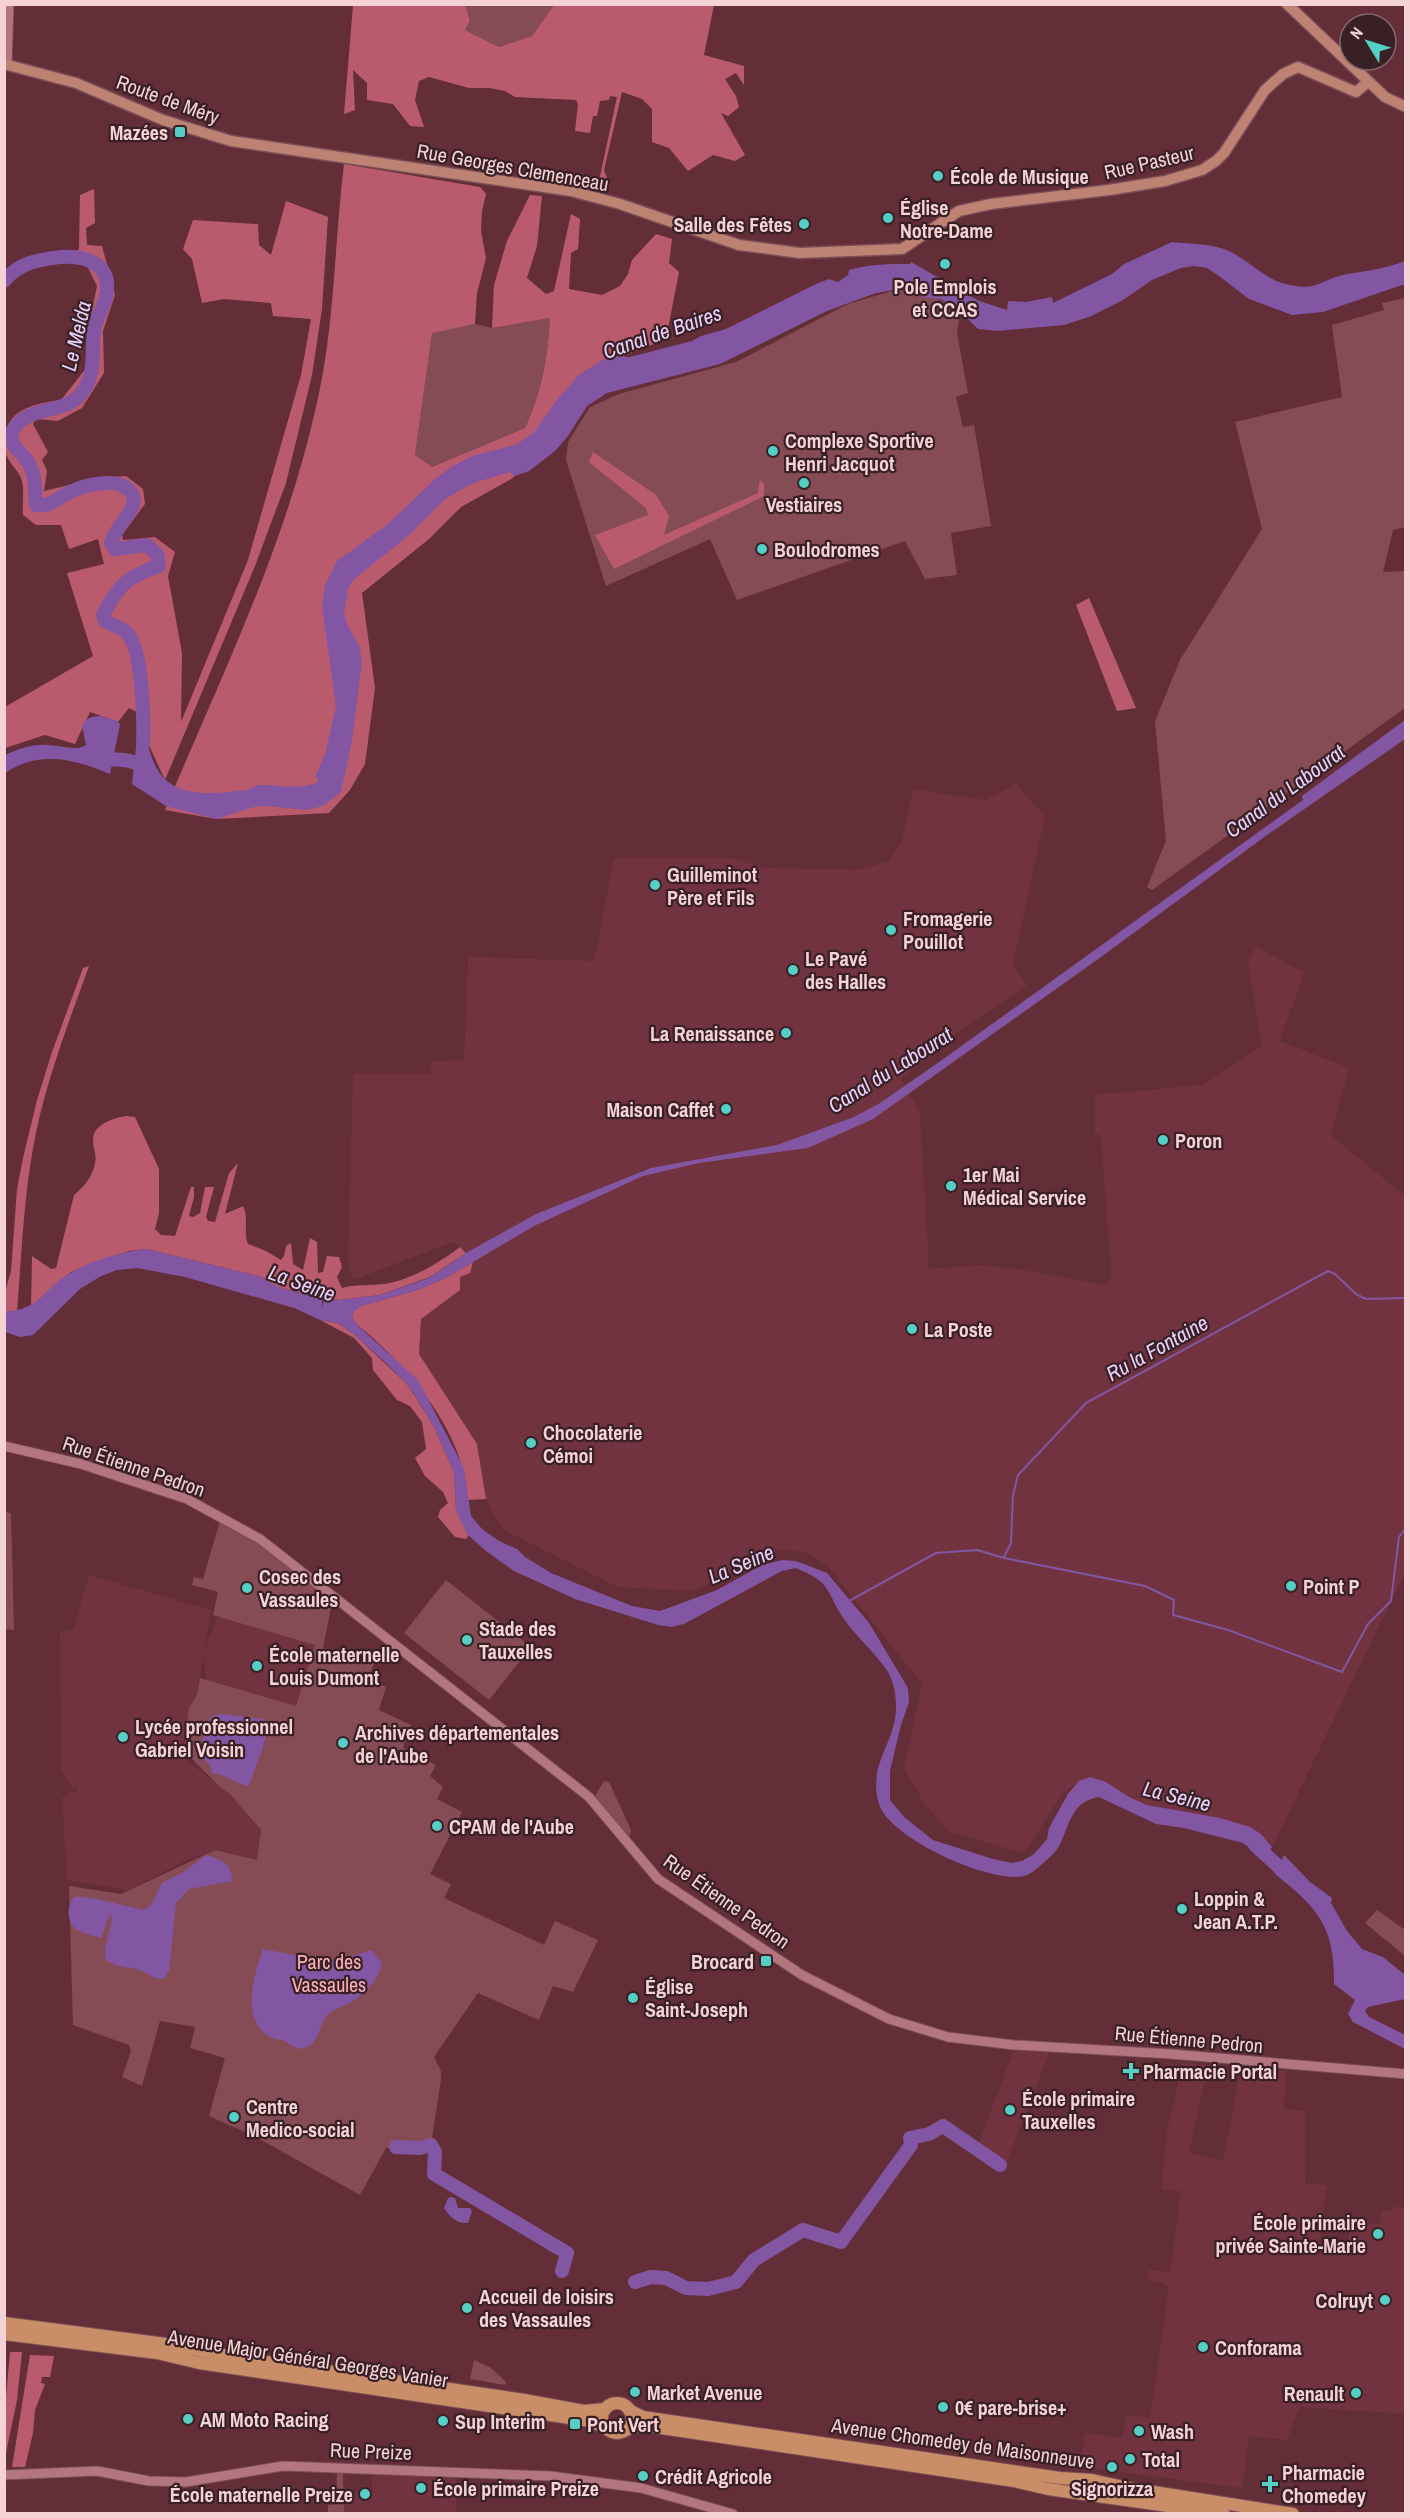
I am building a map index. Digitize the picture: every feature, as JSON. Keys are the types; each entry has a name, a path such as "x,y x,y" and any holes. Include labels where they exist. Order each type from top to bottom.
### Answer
{"main road":[{"path":"1287,4 1385,98 1406,107"},
{"name":"Route de Méry","path":"6,64 76,83 163,120 231,141 324,154"},
{"name":"Rue Pasteur","path":"918,240 959,211 992,204 1165,181 1202,170 1224,153 1265,90 1283,74 1298,67 1356,92 1368,82"},
{"name":"Rue Georges Clemenceau","path":"324,154 571,191 620,204 739,245 800,253 877,251 906,248 918,240"},
{"path":"4,2323 180,2352 233,2357 584,2411 605,2409 616,2403 624,2405 632,2418 626,2430"},
{"name":"Avenue Major Général Georges Vanier","path":"4,2334 180,2352 563,2416 590,2421 604,2427"},
{"path":"605,2409 602,2418 604,2427 613,2433 635,2426 655,2427 1014,2481 1048,2489 1224,2514"},
{"name":"Avenue Chomedey de Maisonneuve","path":"629,2410 644,2417 1055,2478 1092,2480 1128,2488 1293,2514"}],"street":[{"path":"6,64 9,4"},
{"name":"Rue Étienne Pedron","path":"4,1446 81,1464 187,1499 260,1539 589,1797 658,1879 802,1975 889,2019 948,2037 1014,2045 1406,2074"},
{"name":"Rue Preize","path":"4,2475 97,2471 149,2481 186,2482 282,2466 550,2476 641,2488 734,2514"}],"shaded area":[{"path":"353,5 465,5 470,20 465,30 499,47 532,36 554,5 714,5 704,55 744,66 744,85 736,73 725,79 736,96 739,107 728,116 721,113 745,155 735,161 713,155 688,171 669,148 652,142 652,109 642,99 622,92 604,170 610,186 607,188 599,181 617,97 610,96 609,100 600,101 597,116 593,116 590,133 575,131 578,104 576,100 515,97 505,91 469,88 429,77 419,81 415,100 424,127 410,126 393,104 367,100 367,83 353,70 355,110 344,114"},
{"path":"344,164 480,187 486,194 481,231 486,258 477,293 475,324 432,333 415,455 432,467 525,428 535,402 548,347 550,318 492,328 494,285 507,241 530,195 542,196 537,246 527,278 546,294 554,291 571,214 580,219 578,249 571,253 569,289 602,295 620,286 628,274 632,260 656,234 672,239 669,263 679,272 666,339 589,370 513,478 461,507 429,539 362,593 375,688 365,764 350,790 329,813 216,819 165,810 250,612 287,511 303,459 316,407 327,347"},
{"path":"94,189 95,223 86,228 87,245 102,246 115,295 103,331 104,373 82,408 58,421 36,419 33,424 48,452 42,460 47,471 44,491 98,478 126,476 143,489 145,504 122,535 123,540 155,537 175,552 168,576 182,653 181,722 248,560 301,375 311,319 273,316 271,303 224,299 202,303 192,259 183,249 193,220 258,224 259,245 271,255 286,201 328,217 322,309 312,375 286,483 255,566 165,780 147,741 146,717 129,708 118,722 90,712 75,744 45,735 5,748 5,707 93,656 67,573 104,564 98,539 69,549 61,525 36,525 23,515 22,482 6,454 5,437 8,426 20,412 39,404 61,400 87,367 88,329 97,286 87,266 63,261 79,249 80,195"},
{"path":"1172,242 1202,244 1224,249 1273,280 1307,287 1343,275 1405,261 1405,284 1323,312 1292,315 1249,299 1207,268 1194,266 1181,268 1152,280 1123,300 1089,317 1064,325 997,331 978,329 958,309 940,299 924,297 912,290 899,289 876,293 827,311 720,364 607,393 587,406 568,436 555,451 529,471 515,476 509,472 471,484 444,500 408,536 353,580 348,589 344,613 347,624 360,648 362,662 352,741 341,792 323,806 306,810 254,807 216,819 166,806 132,784 139,720 149,729 149,747 155,765 171,784 182,789 221,793 248,790 259,785 296,787 318,782 316,775 325,754 336,707 322,606 325,585 337,561 388,524 435,479 453,466 475,455 515,445 525,439 535,431 560,396 580,374 604,359 614,356 630,357 692,341 726,329 816,284 829,279 838,282 848,275 849,270 857,268 910,264 911,262 979,301 1007,310 1008,301 1026,302 1052,297 1053,303 1112,274 1124,264"},
{"path":"593,452 656,495 669,516 664,535 758,493 760,480 764,484 764,496 614,569 595,535 648,515 646,508 589,462"},
{"path":"1089,598 1136,708 1117,711 1076,605"},
{"path":"100,716 116,720 120,724 110,774 83,764 57,759 30,761 5,773 5,755 21,749 42,745 72,748 86,745 84,722 92,717"},
{"path":"1405,720 1405,739 1267,835 1101,957 873,1119 808,1148 699,1163 643,1176 534,1226 446,1278 417,1290 361,1306 354,1311 352,1316 356,1324 418,1380 464,1468 471,1516 482,1529 499,1541 517,1549 525,1557 551,1573 632,1606 660,1611 717,1590 762,1565 782,1560 796,1561 827,1573 869,1623 908,1688 909,1702 890,1771 890,1800 904,1817 933,1840 993,1859 1012,1863 1022,1861 1034,1854 1047,1839 1049,1828 1068,1794 1079,1781 1090,1777 1106,1782 1129,1797 1147,1805 1220,1818 1250,1827 1261,1834 1272,1847 1265,1859 1243,1843 1184,1828 1156,1824 1099,1797 1082,1803 1073,1815 1055,1852 1035,1870 1024,1876 1008,1877 988,1873 942,1856 920,1844 901,1831 887,1817 879,1804 876,1790 879,1765 895,1720 896,1698 892,1680 882,1664 842,1617 828,1590 820,1581 796,1568 782,1571 684,1624 671,1627 575,1599 514,1571 468,1535 456,1509 454,1472 434,1427 414,1394 385,1362 338,1323 320,1320 294,1308 185,1277 137,1268 117,1270 101,1276 80,1289 33,1335 20,1337 5,1332 5,1312 33,1303 67,1275 105,1258 146,1249 262,1277 283,1288 322,1298 322,1308 324,1298 340,1300 380,1295 429,1278 466,1253 536,1214 651,1168 777,1145 854,1117 880,1103 942,1060 1303,800 1302,796"},
{"path":"1016,784 1045,816 1013,965 1027,985 954,1034 901,1079 920,1113 929,1269 978,1265 1010,1268 1108,1285 1111,1272 1101,1135 1095,1134 1094,1095 1202,1085 1262,1046 1248,961 1256,947 1304,972 1280,1041 1349,1068 1331,1135 1405,1196 1405,1573 1272,1847 1261,1834 1147,1805 1129,1797 1106,1782 1081,1781 1063,1793 1024,1853 950,1832 925,1805 904,1768 922,1684 829,1567 807,1552 780,1550 691,1591 618,1587 502,1529 486,1499 477,1444 419,1355 421,1319 460,1290 460,1276 473,1262 465,1250 453,1242 353,1280 348,1262 353,1074 430,1074 431,1062 464,1060 468,957 594,961 614,858 732,858 764,868 859,870 889,861 902,840 913,789 986,800"},
{"path":"89,966 60,1046 42,1107 26,1196 17,1311 5,1312 5,1292 11,1271 17,1189 37,1100 83,968"},
{"path":"126,1116 135,1117 159,1169 159,1213 155,1229 161,1235 175,1236 191,1187 194,1187 194,1197 189,1216 193,1217 200,1213 205,1187 214,1187 206,1217 208,1221 215,1222 229,1173 238,1163 225,1214 243,1206 246,1215 248,1244 281,1260 286,1246 291,1243 293,1264 303,1270 310,1238 317,1242 318,1273 323,1272 327,1256 339,1257 342,1267 337,1277 342,1288 394,1282 429,1267 460,1247 466,1253 430,1277 380,1295 340,1300 281,1288 270,1284 262,1277 146,1249 129,1251 71,1272 31,1307 32,1256 51,1269 56,1268 74,1195 88,1181 94,1168 96,1157 94,1134 105,1123"},
{"path":"473,1262 470,1273 460,1277 460,1290 421,1319 419,1354 477,1444 486,1499 467,1500 464,1475 457,1450 445,1425 413,1379 394,1358 356,1324 352,1316 354,1311 361,1306 417,1290 446,1278"},
{"path":"320,1320 338,1323 355,1335 406,1383 415,1396 434,1427 454,1472 456,1509 468,1535 467,1539 455,1537 438,1517 440,1510 448,1503 443,1492 425,1476 415,1458 426,1449 422,1422 410,1406 397,1400 373,1370 372,1358 354,1338"},
{"name":"Lycée professionnel Gabriel Voisin","path":"89,1575 211,1610 205,1648 218,1616 315,1644 296,1706 206,1680 204,1655 197,1695 189,1708 189,1718 180,1755 230,1794 261,1831 257,1860 215,1850 185,1861 128,1890 67,1880 62,1798 73,1791 75,1794 78,1792 75,1786 72,1788 61,1770 60,1631 73,1630"},
{"path":"223,1714 263,1719 269,1725 249,1785 246,1786 219,1774 213,1774 209,1763 200,1757 201,1744 211,1716"},
{"path":"206,1855 228,1866 232,1881 189,1889 176,1903 169,1971 163,1979 106,1960 112,1916 110,1914 101,1938 73,1927 69,1919 69,1909 74,1897 98,1899 144,1910 152,1904 162,1883 185,1871"},
{"path":"1284,1855 1310,1882 1332,1898 1331,1903 1347,1931 1362,1949 1383,1957 1405,1975 1405,1999 1368,2007 1365,2011 1369,2017 1405,2035 1405,2049 1353,2022 1348,2014 1355,2000 1334,1984 1331,1948 1321,1920 1290,1886 1275,1874"},
{"path":"263,1949 331,1962 372,1950 382,1963 378,1976 370,1987 348,2004 330,2013 325,2018 313,2043 299,2049 269,2036 259,2027 254,2018 253,1983"},
{"name":"École primaire Tauxelles","path":"1019,2050 1049,2053 1007,2162 1002,2165 977,2147 1013,2053"},
{"path":"1183,2063 1208,2065 1189,2153 1223,2161 1241,2067 1286,2071 1284,2109 1306,2111 1305,2184 1327,2185 1318,2253 1326,2252 1328,2244 1348,2246 1351,2222 1380,2224 1381,2210 1393,2211 1394,2207 1405,2207 1405,2414 1300,2407 1287,2440 1249,2436 1242,2488 1080,2467 1085,2433 1122,2438 1126,2415 1150,2418 1169,2287 1164,2282 1147,2280 1148,2270 1170,2272 1181,2191 1161,2189 1167,2130"},
{"path":"448,2198 455,2198 458,2208 470,2208 472,2211 468,2223 454,2219 444,2208"},
{"path":"10,2352 22,2352 17,2400 5,2458 4,2418"},
{"path":"30,2355 54,2356 50,2377 42,2377 41,2383 45,2384 35,2410 33,2433 25,2467 12,2467"},
{"name":"École primaire Preize","path":"372,2474 452,2477 456,2481 456,2513 344,2513 344,2492 372,2493"}],"green space":[{"path":"465,5 554,5 532,36 499,47 465,30 470,20"},
{"name":"Complexe Sportive Henri Jacquot","path":"899,289 929,295 957,309 959,319 957,333 968,393 956,397 963,427 974,425 991,526 951,533 957,575 925,579 905,541 737,600 710,539 606,586 566,460 568,442 590,407 619,394 736,362 848,304"},
{"path":"1405,298 1405,527 1393,530 1383,572 1405,571 1405,708 1152,890 1147,887 1166,841 1155,721 1180,660 1262,529 1235,422 1342,397 1332,325 1384,310 1382,303"},
{"path":"550,318 543,374 525,428 432,467 415,455 432,332 475,324 492,328"},
{"path":"5,1511 11,1514 14,1630 5,1629"},
{"name":"Parc des Vassaules","path":"220,1521 278,1553 333,1597 323,1648 374,1663 368,1680 386,1687 379,1710 411,1725 403,1748 436,1765 430,1776 443,1787 437,1799 462,1812 430,1874 451,1884 444,1898 544,1945 555,1921 598,1940 573,1992 553,1986 539,2020 478,1993 434,2057 441,2071 441,2079 431,2145 420,2148 386,2148 360,2195 254,2136 209,2116 225,2058 190,2048 195,2027 160,2021 142,2086 122,2077 131,2051 129,2045 73,2025 69,1886 121,1894 215,1850 257,1860 261,1830 230,1794 184,1751 189,1708 197,1695 200,1678 296,1706 315,1645 213,1615 218,1592 192,1585 194,1577 203,1579"},
{"name":"Stade des Tauxelles","path":"446,1580 531,1647 489,1700 404,1633"},
{"path":"604,1781 609,1782 631,1830 629,1838 596,1802 596,1794"},
{"path":"1377,1910 1405,1930 1405,1956 1365,1923"},
{"path":"474,2360 491,2368 506,2382 505,2385 470,2379"},
{"path":"337,2473 343,2473 344,2513 328,2513 328,2505 336,2504"}],"waterway":[{"name":"Le Melda","path":"4,281 23,266 61,257 89,260 96,264 106,277 106,296 96,321 91,372 85,388 73,401 36,413 19,422 11,435 16,449 27,460 33,474 36,505 48,504 76,489 109,483 124,486 133,496 134,502 130,512 111,543 115,549 147,545 157,554 159,566 125,583 103,615 105,621 126,632 136,652 141,684 143,743"},
{"name":"Canal de Baires","path":"97,759 131,761 147,773"},
{"name":"Ru la Fontaine","path":"1004,1557 1011,1543 1013,1495 1018,1475 1086,1403 1328,1271 1335,1274 1356,1294 1366,1299 1406,1298"},
{"path":"849,1601 936,1553 977,1550 1004,1558 1145,1586 1174,1600 1173,1615 1228,1630 1342,1672 1368,1624 1391,1601 1399,1537 1406,1528"},
{"name":"La Seine","path":"1255,1845 1291,1878"},
{"path":"635,2282 651,2277 666,2278 686,2288 708,2289 736,2282 754,2260 803,2230 841,2242 911,2145 910,2138 929,2134 943,2126 1000,2165"},
{"path":"396,2147 420,2148 431,2145 435,2152 434,2174 567,2253 562,2271"}],"place":[{"name":"Mazées","path":"180,132"},
{"name":"École de Musique","path":"938,176"},
{"name":"Église Notre-Dame","path":"888,218"},
{"name":"Salle des Fêtes","path":"804,224"},
{"name":"Pole Emplois et CCAS","path":"945,264"},
{"name":"Complexe Sportive Henri Jacquot","path":"773,451"},
{"name":"Vestiaires","path":"804,483"},
{"name":"Boulodromes","path":"762,549"},
{"name":"Guilleminot Père et Fils","path":"655,885"},
{"name":"Fromagerie Pouillot","path":"891,930"},
{"name":"Le Pavé des Halles","path":"793,970"},
{"name":"La Renaissance","path":"786,1033"},
{"name":"Maison Caffet","path":"726,1109"},
{"name":"Poron","path":"1163,1140"},
{"name":"1er Mai Médical Service","path":"951,1186"},
{"name":"La Poste","path":"912,1329"},
{"name":"Chocolaterie Cémoi","path":"531,1443"},
{"name":"Point P","path":"1291,1586"},
{"name":"Cosec des Vassaules","path":"247,1588"},
{"name":"Stade des Tauxelles","path":"467,1640"},
{"name":"École maternelle Louis Dumont","path":"257,1666"},
{"name":"Lycée professionnel Gabriel Voisin","path":"123,1737"},
{"name":"Archives départementales de l'Aube","path":"343,1743"},
{"name":"CPAM de l'Aube","path":"437,1826"},
{"name":"Loppin & Jean A.T.P.","path":"1182,1909"},
{"name":"Brocard","path":"766,1961"},
{"name":"Église Saint-Joseph","path":"633,1998"},
{"name":"Pharmacie Portal","path":"1131,2071"},
{"name":"École primaire Tauxelles","path":"1010,2110"},
{"name":"Centre Medico-social","path":"234,2117"},
{"name":"École primaire privée Sainte-Marie","path":"1378,2234"},
{"name":"Colruyt","path":"1385,2300"},
{"name":"Accueil de loisirs des Vassaules","path":"467,2308"},
{"name":"Conforama","path":"1203,2347"},
{"name":"Market Avenue","path":"635,2392"},
{"name":"Renault","path":"1356,2393"},
{"name":"0€ pare-brise+","path":"943,2407"},
{"name":"AM Moto Racing","path":"188,2419"},
{"name":"Sup Interim","path":"443,2421"},
{"name":"Pont Vert","path":"575,2424"},
{"name":"Wash","path":"1139,2431"},
{"name":"Total","path":"1130,2459"},
{"name":"Signorizza","path":"1112,2467"},
{"name":"Crédit Agricole","path":"643,2476"},
{"name":"Pharmacie Chomedey","path":"1270,2484"},
{"name":"École primaire Preize","path":"421,2488"},
{"name":"École maternelle Preize","path":"365,2494"}],"water label":[{"name":"Canal du Labourat","path":"1285,791"},
{"name":"Canal du Labourat","path":"890,1070"}]}
